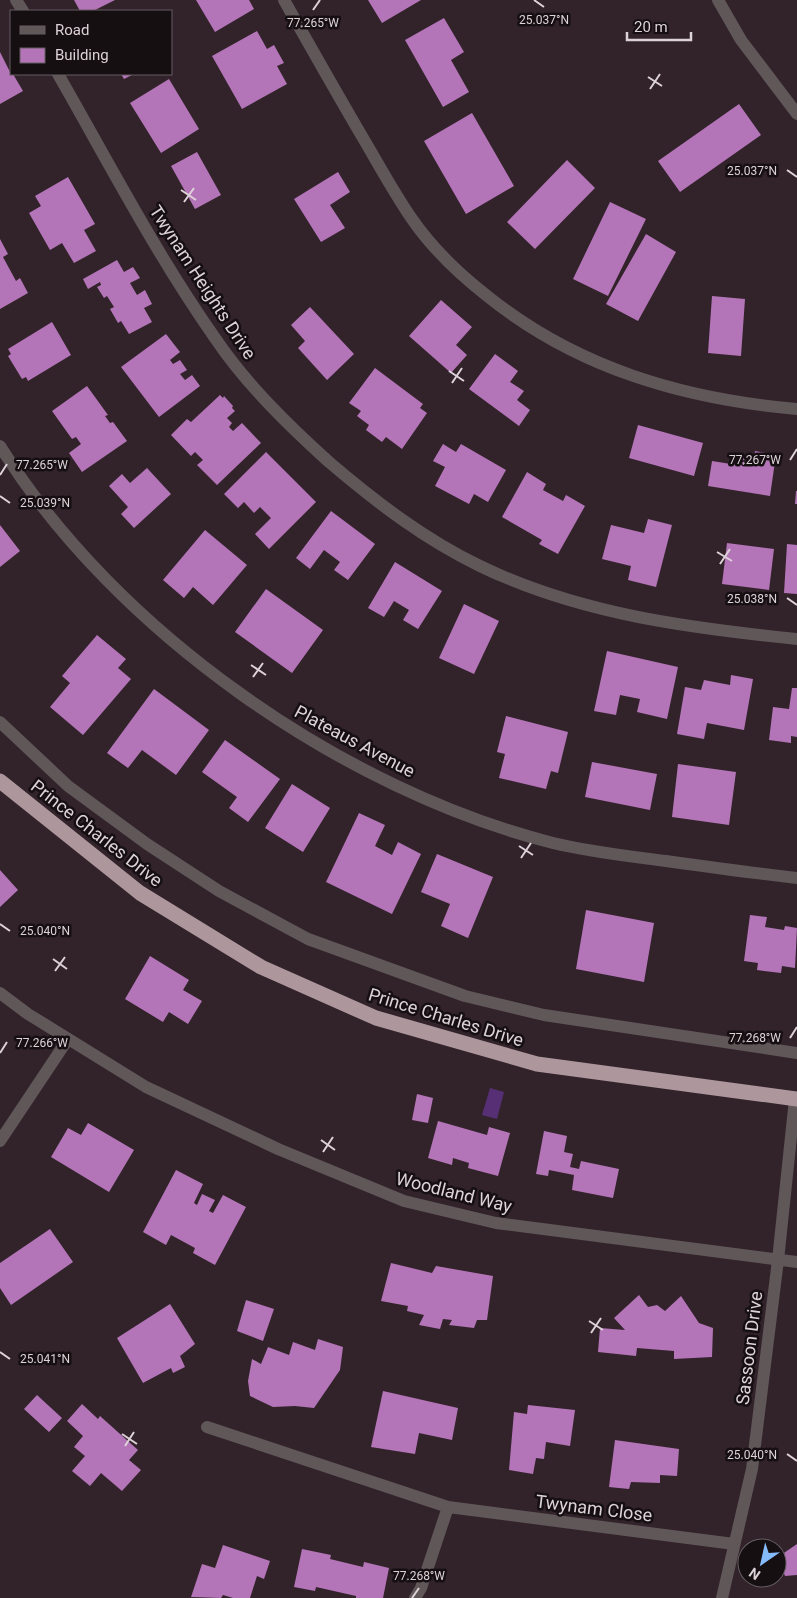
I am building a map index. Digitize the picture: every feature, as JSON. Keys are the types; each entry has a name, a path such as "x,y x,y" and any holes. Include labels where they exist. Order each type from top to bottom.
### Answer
{"highway":[{"name":"Prince Charles Drive","path":"0,781 140,893 261,967 376,1018 537,1064 796,1099"}],"street":[{"path":"284,0 412,220 457,270 505,310 544,336 584,357 627,375 673,389 797,409"},
{"path":"718,0 742,40 797,114"},
{"name":"Twynam Heights Drive","path":"59,75 155,244 216,340 245,378 302,437 389,511 421,533 479,566 508,579 585,605 709,630 797,639"},
{"name":"Plateaus Avenue","path":"0,446 36,500 77,549 162,631 249,700 294,731 343,758 447,808 503,828 554,843 609,854 797,878"},
{"path":"0,722 68,786 147,844 219,891 308,939 465,996 544,1015 797,1053"},
{"name":"Woodland Way","path":"0,993 28,1014 146,1087 278,1149 404,1201 496,1223 797,1262"},
{"path":"0,1141 68,1039"},
{"name":"Sassoon Drive","path":"722,1598 752,1469 796,1099"},
{"name":"Twynam Close","path":"207,1427 448,1507 734,1544"},
{"path":"415,1598 421,1588 448,1507"}],"shaded area":[{"path":"490,1088 504,1092 497,1119 482,1115"}],"building":[{"path":"74,0 115,0 95,10 79,10"},
{"path":"196,0 249,0 254,9 215,32"},
{"path":"368,0 421,0 382,23"},
{"path":"444,18 464,52 451,60 469,92 443,107 405,40"},
{"path":"257,31 267,49 274,45 284,63 277,66 287,84 242,109 212,56"},
{"path":"0,52 10,75 14,75 23,91 0,104"},
{"path":"122,75 132,75 124,79"},
{"path":"169,79 199,129 161,153 130,103"},
{"path":"739,104 761,135 680,192 658,161"},
{"path":"472,113 514,186 466,214 424,141"},
{"path":"197,152 221,195 195,209 171,166"},
{"path":"567,160 595,188 535,249 507,222"},
{"path":"338,172 350,192 330,205 345,228 321,242 294,199"},
{"path":"68,177 95,224 84,230 96,251 74,263 62,243 50,250 29,213 41,206 35,196"},
{"path":"610,202 646,219 608,296 573,279"},
{"path":"646,234 676,252 638,321 606,304"},
{"path":"0,239 8,254 3,257 16,281 20,278 28,293 0,309"},
{"path":"117,260 124,272 133,267 140,278 130,283 137,295 145,290 152,304 144,308 152,322 129,334 121,321 118,323 110,309 114,307 107,296 104,298 97,287 101,285 100,282 88,289 83,279"},
{"path":"712,296 745,299 741,356 708,353"},
{"path":"441,300 472,327 456,345 467,355 451,373 409,336"},
{"path":"310,307 354,354 327,380 298,348 305,341 291,325"},
{"path":"52,322 71,355 28,381 26,377 22,379 8,356 11,354 8,349"},
{"path":"166,334 180,352 170,360 173,364 180,360 187,370 180,374 185,380 192,375 200,386 159,417 121,367"},
{"path":"495,354 518,371 510,382 524,391 517,400 530,410 519,426 469,389"},
{"path":"375,368 423,404 420,408 427,413 402,449 386,437 382,442 366,430 369,425 357,416 361,411 349,403"},
{"path":"87,386 108,415 105,416 110,423 113,422 127,441 82,472 69,453 81,444 76,437 72,439 52,411"},
{"path":"220,395 223,398 224,396 235,411 227,418 232,423 229,427 233,431 242,423 261,443 217,485 197,465 203,460 195,452 191,456 171,435 187,419 191,422"},
{"path":"638,425 703,443 694,476 629,458"},
{"path":"443,444 456,452 461,444 506,470 488,502 474,494 469,504 435,486 445,467 433,461"},
{"path":"755,451 776,455 770,496 708,486 712,461 737,465 738,457 754,459"},
{"path":"266,452 316,502 269,549 255,534 271,518 260,507 254,513 244,502 238,508 224,494"},
{"path":"147,468 171,494 134,528 121,514 128,507 109,486 122,474 130,483"},
{"path":"527,472 546,484 543,490 563,501 566,495 585,506 558,554 539,544 542,540 502,517"},
{"path":"796,491 797,504 795,504"},
{"path":"331,511 375,544 348,580 334,570 340,562 324,550 310,569 296,558"},
{"path":"648,519 672,525 656,587 628,580 631,566 602,559 611,525 644,533"},
{"path":"0,525 20,551 0,567"},
{"path":"205,530 247,565 213,605 193,587 184,598 163,580"},
{"path":"727,543 774,549 769,590 722,584"},
{"path":"787,544 797,545 797,594 784,593"},
{"path":"395,562 442,591 418,629 403,620 409,610 394,601 384,617 368,608"},
{"path":"266,589 323,630 292,673 235,632"},
{"path":"464,604 499,621 474,674 439,658"},
{"path":"97,635 126,659 118,668 131,679 83,735 50,707 70,683 62,676"},
{"path":"607,651 678,667 667,719 637,712 640,699 620,695 616,715 594,711"},
{"path":"731,675 753,679 744,730 707,723 704,739 677,734 685,687 701,690 704,680 730,685"},
{"path":"792,688 797,688 797,737 791,736 791,743 769,740 773,707 789,709"},
{"path":"154,689 209,730 176,775 142,750 128,768 107,753"},
{"path":"506,716 568,732 558,773 551,771 546,789 499,778 505,754 497,752"},
{"path":"225,740 280,779 248,822 229,808 237,797 202,772"},
{"path":"592,762 657,774 650,810 585,797"},
{"path":"678,764 736,772 729,825 672,817"},
{"path":"292,784 330,808 303,852 265,828"},
{"path":"359,813 385,825 375,846 392,855 398,842 421,854 392,914 326,882"},
{"path":"437,854 493,877 468,938 441,926 450,904 421,892"},
{"path":"0,870 18,890 0,907"},
{"path":"586,910 654,923 644,982 576,969"},
{"path":"750,915 767,917 765,927 784,930 785,926 797,928 795,968 782,966 781,973 757,970 758,963 744,961"},
{"path":"150,956 189,980 183,990 202,1001 188,1024 169,1012 163,1022 125,999"},
{"path":"417,1094 433,1098 428,1123 412,1120"},
{"path":"438,1121 487,1135 489,1127 510,1133 498,1176 468,1168 469,1163 453,1158 452,1165 428,1158"},
{"path":"88,1123 134,1150 109,1192 51,1157 68,1128 81,1135"},
{"path":"544,1131 567,1136 564,1152 573,1154 570,1167 579,1169 581,1161 619,1169 613,1198 572,1190 574,1175 549,1170 548,1176 536,1174"},
{"path":"176,1170 203,1184 194,1203 197,1205 202,1194 215,1200 209,1211 213,1213 223,1195 246,1207 215,1265 193,1253 195,1248 171,1235 166,1245 143,1232"},
{"path":"50,1229 73,1262 11,1305 0,1288 0,1263"},
{"path":"391,1263 432,1273 436,1266 493,1276 487,1320 477,1320 474,1328 449,1325 452,1320 443,1319 440,1329 419,1325 424,1315 407,1311 408,1306 381,1301"},
{"path":"639,1295 648,1307 657,1305 665,1311 681,1296 699,1323 713,1328 712,1357 674,1359 674,1351 637,1348 636,1356 598,1352 600,1328 625,1330 614,1318"},
{"path":"246,1300 274,1309 263,1341 237,1331"},
{"path":"170,1304 195,1344 180,1356 185,1367 173,1373 171,1368 143,1383 117,1338"},
{"path":"318,1339 343,1347 340,1370 314,1408 295,1406 273,1407 250,1396 248,1381 252,1359 261,1364 268,1347 289,1355 293,1342 315,1350"},
{"path":"383,1391 458,1408 452,1440 419,1433 415,1454 371,1447"},
{"path":"37,1395 62,1418 49,1432 24,1409"},
{"path":"82,1404 98,1419 100,1416 138,1450 129,1460 141,1470 122,1491 101,1473 90,1486 72,1471 85,1456 74,1447 83,1436 67,1421"},
{"path":"528,1405 575,1410 570,1446 546,1442 544,1459 536,1458 533,1474 509,1470 514,1412 527,1414"},
{"path":"615,1440 679,1449 677,1476 660,1475 660,1483 631,1482 629,1489 609,1487"},
{"path":"797,1544 797,1575 787,1576 787,1551"},
{"path":"223,1545 270,1561 264,1579 257,1576 250,1598 233,1598 223,1595 221,1598 191,1597 202,1564 215,1568"},
{"path":"302,1549 331,1555 330,1559 363,1567 364,1562 389,1568 383,1598 356,1598 356,1596 316,1587 315,1591 294,1587"}]}
